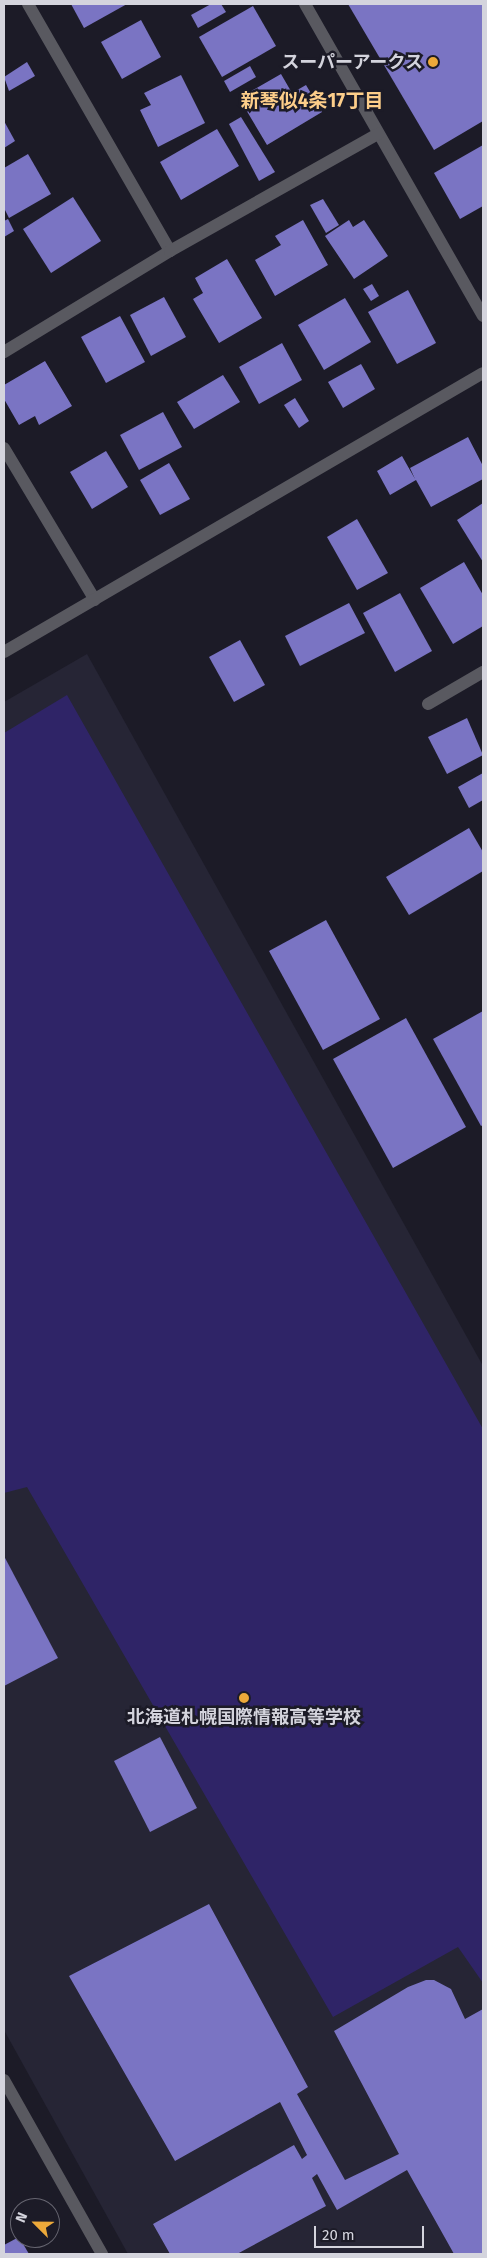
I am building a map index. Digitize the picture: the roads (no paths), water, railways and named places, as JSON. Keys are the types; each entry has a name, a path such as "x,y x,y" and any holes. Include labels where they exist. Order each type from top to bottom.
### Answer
{"street":[{"path":"28,4 170,252"},
{"path":"305,4 483,316"},
{"path":"4,352 170,252 378,134"},
{"path":"4,652 483,373"},
{"path":"4,448 94,600"},
{"path":"428,704 483,672"},
{"path":"4,2080 102,2254"}],"place":[{"name":"スーパーアークス","path":"433,62"},
{"name":"北海道札幌国際情報高等学校","path":"244,1698"}],"district":[{"name":"新琴似4条17丁目","path":"312,101"}]}
